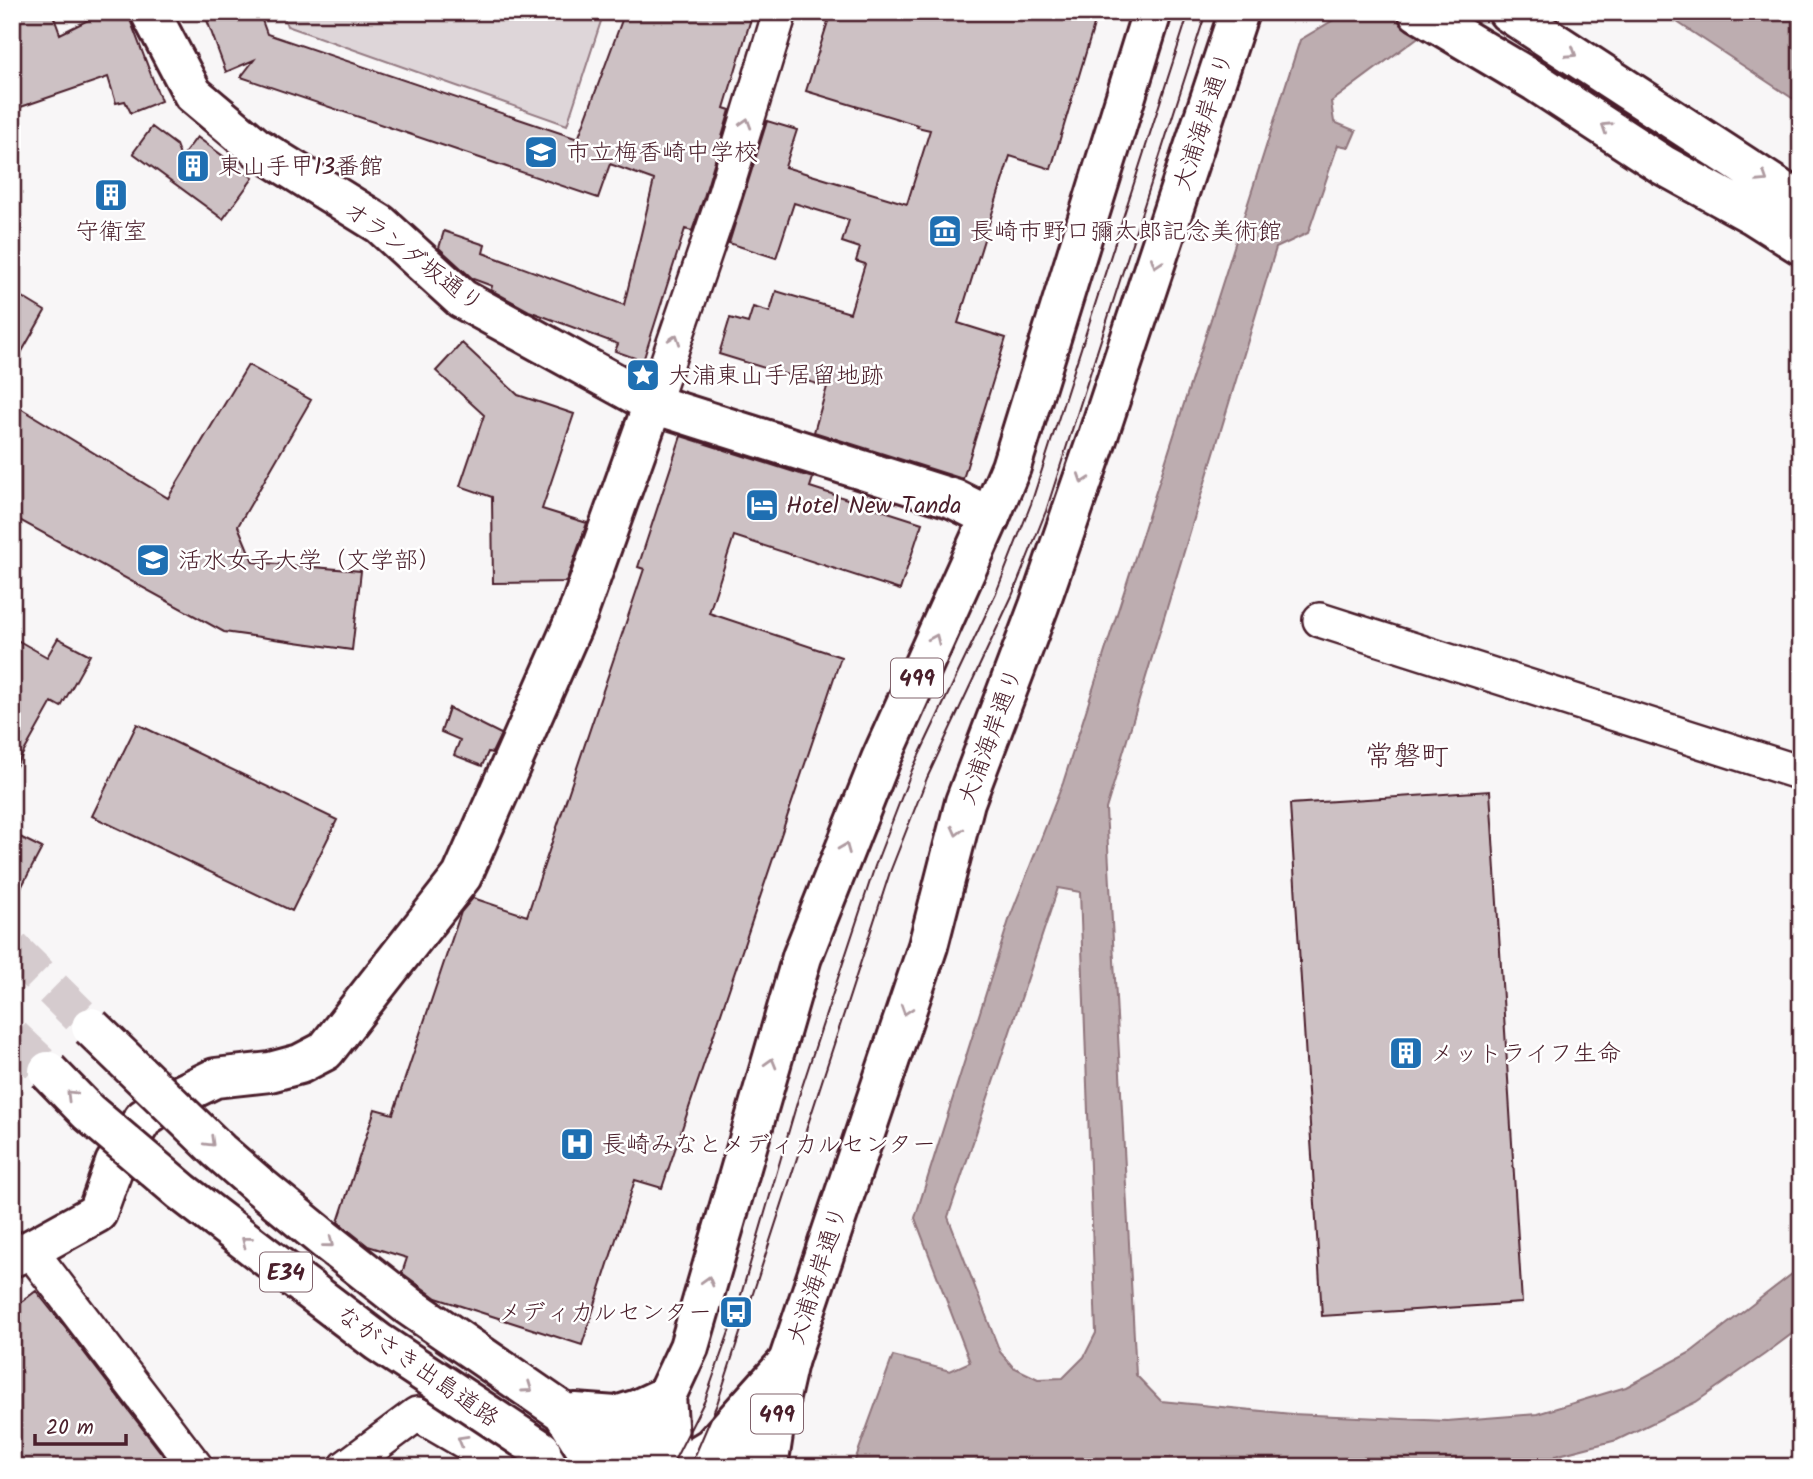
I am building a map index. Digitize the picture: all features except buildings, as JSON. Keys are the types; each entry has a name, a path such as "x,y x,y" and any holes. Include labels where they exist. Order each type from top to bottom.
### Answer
{"main road":[{"name":"オランダ坂通り","path":"150,12 193,94 256,147 380,224 462,299 653,404 954,499 990,517"},
{"name":"499","path":"675,1467 669,1438 666,1396 689,1347 802,957 881,759 1011,467 1152,12"},
{"name":"大浦海岸通り","path":"768,1467 788,1362 928,946 965,802 1039,606 1089,462 1239,12"},
{"path":"1418,12 1548,89 1663,164 1801,245"},
{"path":"1512,14 1801,203"},
{"path":"21,1254 97,1213 115,1163 143,1119 176,1097 215,1078 270,1072 300,1064 325,1051 462,876 578,613 653,404"},
{"name":"ながさき出島道路","path":"91,1027 219,1151 409,1306 629,1457 675,1467"},
{"name":"ながさき出島道路","path":"47,1071 89,1112 182,1192 377,1342 539,1461"},
{"path":"675,1467 712,1447 788,1362"},
{"path":"728,1467 788,1362"},
{"path":"563,1412 616,1416 666,1396"},
{"path":"629,1457 666,1396"},
{"name":"ながさき出島道路","path":"563,1412 597,1467"}],"street":[{"path":"653,404 722,203 780,12"},
{"path":"1320,620 1801,773"},
{"path":"21,1254 196,1467"},
{"path":"346,1467 417,1414 539,1461"}],"shaded area":[{"path":"282,12 604,12 567,125 287,26"},
{"path":"1347,12 1452,12 1331,102 1334,122 1356,131 1349,147 1338,145 1308,233 1276,248 1106,809 1136,1375 1161,1401 1292,1414 1447,1421 1537,1414 1626,1387 1691,1352 1801,1267 1801,1327 1696,1402 1617,1440 1555,1456 1547,1467 1285,1467 1120,1461 1078,1467 853,1466 893,1356 950,1371 970,1362 915,1218 1010,917 1063,783 1300,40","holes":["1058,888 1080,892 1096,1333 1084,1357 1063,1378 1038,1379 1013,1367 1000,1352 948,1217"]},
{"path":"1662,12 1801,12 1801,104"}],"tunnel":[{"path":"12,949 91,1027"},
{"path":"12,1037 48,1071"}],"tram line":[{"path":"671,1467 705,1400 736,1312 799,1096 875,866 912,770 996,593 1031,504 1189,12"},
{"path":"688,1467 717,1404 890,872 927,778 1012,596 1046,511 1206,12"}],"place":[{"name":"市立梅香崎中学校","path":"541,152"},
{"name":"東山手甲13番館","path":"193,166"},
{"name":"守衛室","path":"111,195"},
{"name":"長崎市野口彌太郎記念美術館","path":"945,231"},
{"name":"大浦東山手居留地跡","path":"643,375"},
{"name":"Hotel New Tanda","path":"762,505"},
{"name":"活水女子大学（文学部）","path":"153,560"},
{"name":"メットライフ生命","path":"1406,1053"},
{"name":"長崎みなとメディカルセンター","path":"577,1144"},
{"name":"メディカルセンター","path":"736,1312"}],"district":[{"name":"常磐町","path":"1407,755"}]}
